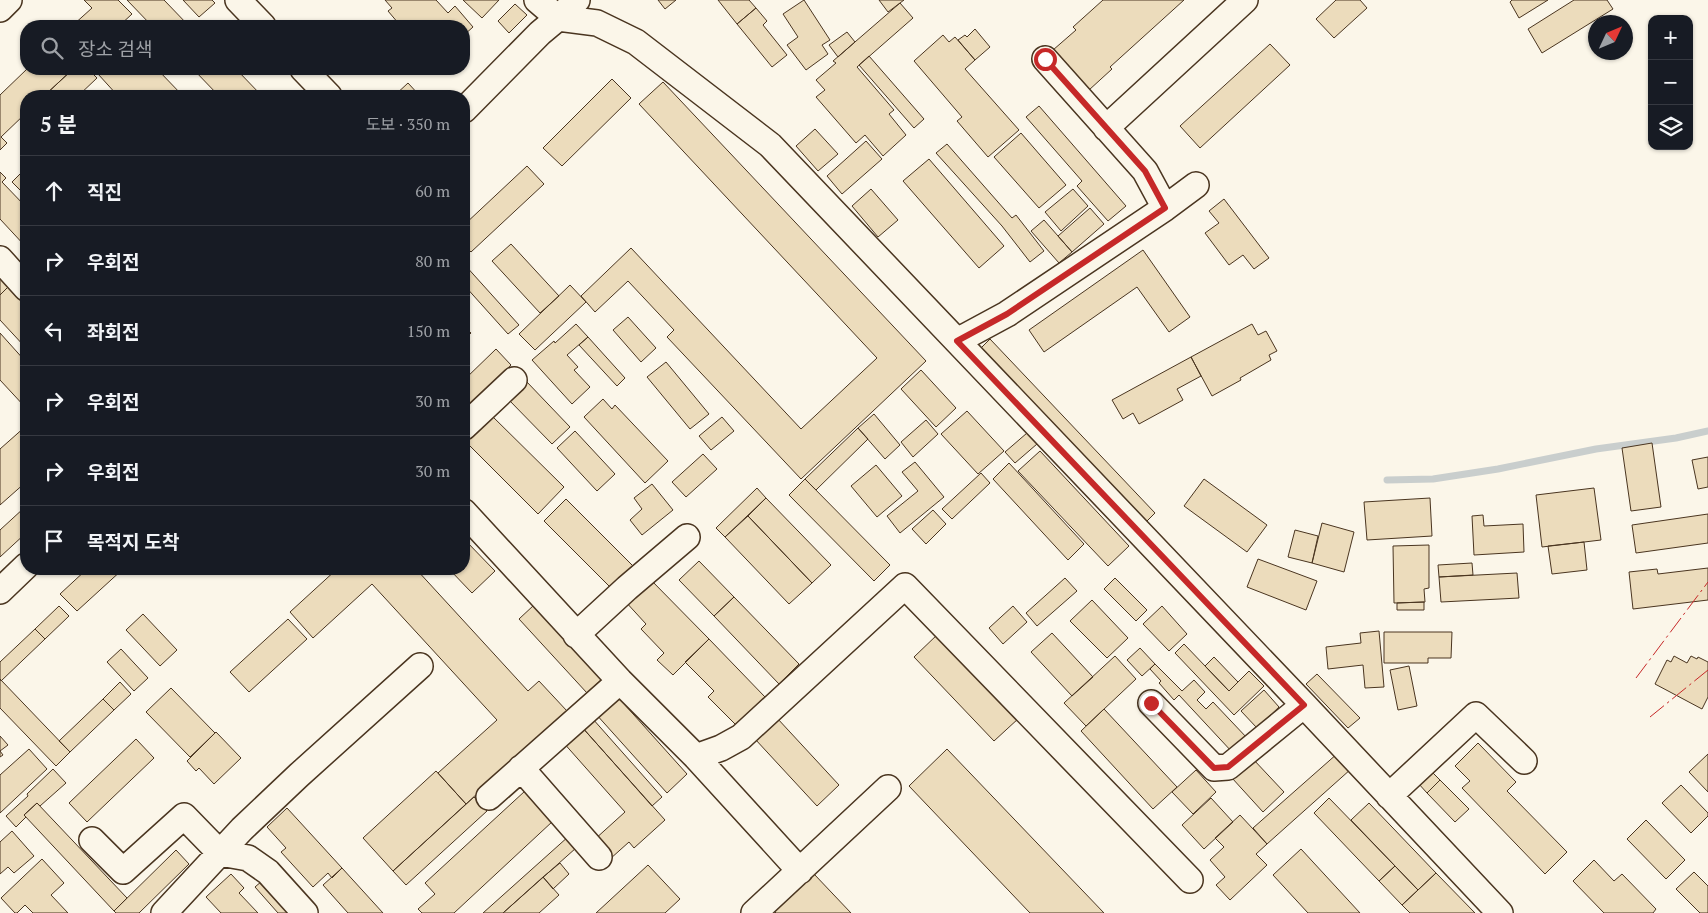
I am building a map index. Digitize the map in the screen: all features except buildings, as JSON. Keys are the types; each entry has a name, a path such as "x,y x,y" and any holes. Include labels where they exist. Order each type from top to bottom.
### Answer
{"street":[{"path":"0,9 9,0"},
{"path":"238,0 257,20"},
{"path":"537,0 558,18 597,23 636,42 770,145 1500,913"},
{"path":"470,104 540,33 577,0"},
{"path":"1106,128 1245,0"},
{"path":"1045,59 1145,171 1165,208"},
{"path":"309,75 323,90"},
{"path":"957,341 1007,314 1165,208 1196,185"},
{"path":"0,259 20,281"},
{"path":"470,421 514,380"},
{"path":"470,519 576,635 696,757 800,870"},
{"path":"576,635 626,588 687,536"},
{"path":"0,591 20,572"},
{"path":"696,757 721,748 741,737 905,586 1190,880"},
{"path":"164,913 242,829 420,666"},
{"path":"489,797 620,681"},
{"path":"1151,703 1214,768 1228,767 1304,705"},
{"path":"1389,796 1476,716 1524,761"},
{"path":"521,768 599,857"},
{"path":"754,913 888,788"},
{"path":"92,840 123,871 184,816 220,853 248,858 268,872 305,913"}],"waterway":[{"path":"1387,480 1433,479 1498,469 1596,449 1676,438 1708,431"}],"power":[{"path":"1636,678 1708,582"},
{"path":"1650,717 1708,670"}],"route":[{"path":"1045,59 1145,171 1165,208 1007,314 957,341 1304,705 1228,767 1214,768 1151,703"}]}
